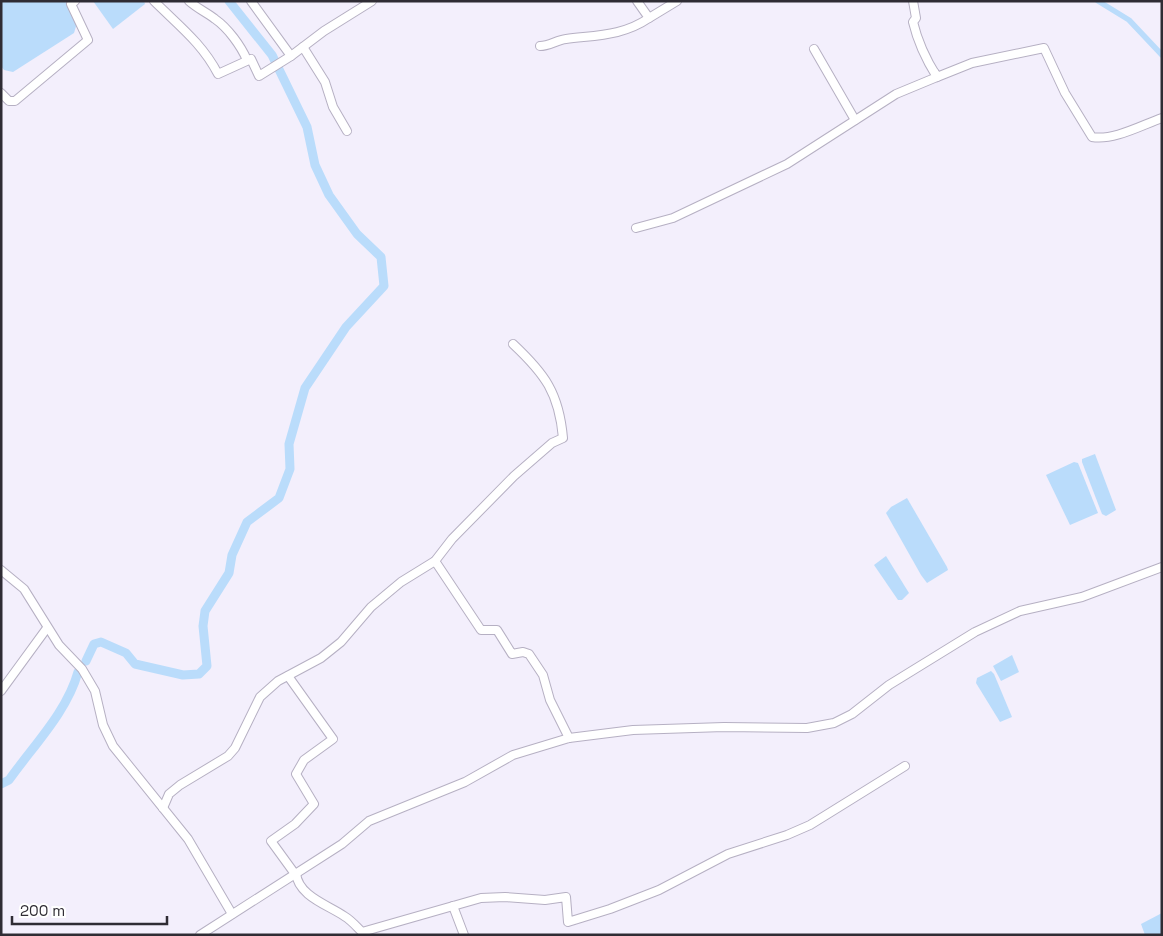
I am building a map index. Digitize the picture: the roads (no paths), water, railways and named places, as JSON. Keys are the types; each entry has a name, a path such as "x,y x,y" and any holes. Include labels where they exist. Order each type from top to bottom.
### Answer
{"street":[{"path":"1,93 9,101 15,100 88,40 71,4 75,1"},
{"path":"154,1 189,32 209,58 218,74 251,59 259,76 291,56 324,31 372,1"},
{"path":"189,1 200,11 216,19 242,48 247,60"},
{"path":"251,1 291,56"},
{"path":"637,1 649,18"},
{"path":"540,46 564,39 598,37 634,29 677,1"},
{"path":"913,1 920,47 936,76"},
{"path":"303,47 326,82 333,107 347,131"},
{"path":"636,228 673,218 787,164 896,94 936,76 972,63 1044,48 1065,93 1092,137 1098,138 1113,135 1162,118"},
{"path":"814,49 855,120"},
{"path":"162,808 169,794 180,785 228,756 235,748 260,697 278,681 329,652 342,642 371,607 401,582 435,561 444,552 452,539 514,476 552,443 563,438 557,400 551,388 532,362 513,344"},
{"path":"435,561 481,630 497,630 512,654 523,652 529,654 543,675 550,700 569,738"},
{"path":"200,935 380,816 465,782 513,755 569,738 633,730 724,727 807,728 834,724 852,714 889,685 975,632 1020,611 1082,597 1162,567"},
{"path":"1,570 24,589 59,645 82,669 91,683 104,725 113,746 188,839 232,914"},
{"path":"1,691 47,628"},
{"path":"288,676 333,739 304,760 296,774 314,804 295,824 271,841 295,873 297,882 309,895 346,917 362,932 396,924 481,898 504,897 544,900 566,897 568,922 610,909 659,890 728,854 787,835 810,825 906,766"},
{"path":"453,906 464,935"}],"water":[{"path":"1,1 65,1 77,23 74,33 13,72 4,70 1,66"},
{"path":"93,1 144,1 145,4 113,29"},
{"path":"1095,454 1116,510 1106,516 1102,514 1082,462 1082,459"},
{"path":"1074,462 1078,463 1098,513 1070,525 1046,475"},
{"path":"907,498 948,570 927,583 886,513 891,507"},
{"path":"886,556 909,593 902,600 898,600 874,565"},
{"path":"1012,655 1019,672 1001,681 993,666"},
{"path":"991,671 1012,717 1000,722 976,683 977,678"},
{"path":"1162,913 1162,935 1145,935 1141,924"}],"waterway":[{"path":"86,661 94,644 101,642 126,653 135,664 183,675 199,674 207,666 203,626 205,611 229,573 232,555 247,522 279,498 290,469 289,444 305,388 346,327 384,286 381,257 357,234 329,195 315,165 307,127 272,55 229,1"},
{"path":"1098,1 1129,20 1162,55"},
{"path":"1,784 9,780 58,715 73,687 78,672"}]}
